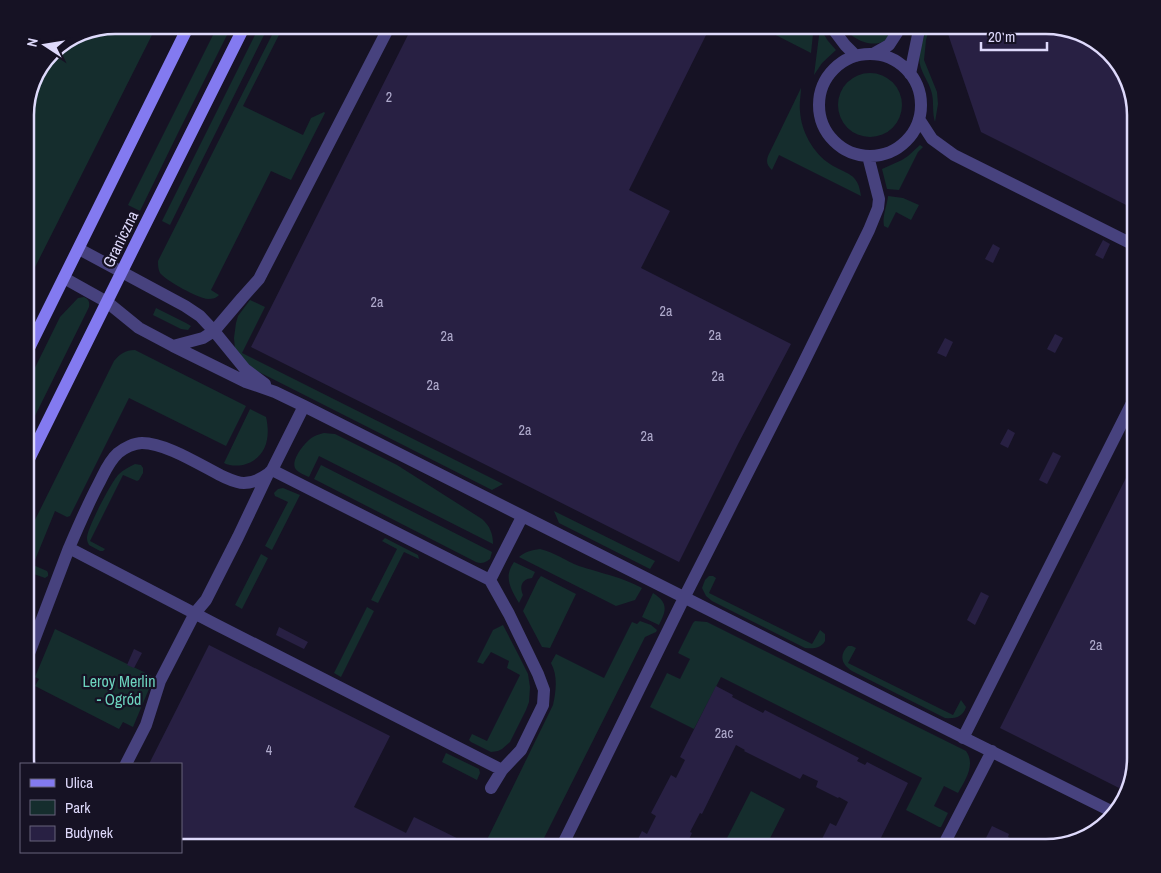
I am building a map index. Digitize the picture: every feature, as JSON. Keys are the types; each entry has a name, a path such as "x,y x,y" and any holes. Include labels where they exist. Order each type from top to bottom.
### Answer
{"main road":[{"name":"Graniczna","path":"34,338 186,34"},
{"name":"Graniczna","path":"34,450 240,34"}],"lane":[{"path":"173,346 203,338 214,331 259,279 385,34"},
{"path":"837,34 856,56"},
{"path":"873,54 889,45 896,34"},
{"path":"910,74 918,34"},
{"path":"873,54 893,60 910,74 920,95 921,107 919,119 912,134 900,146 885,154 868,156 854,154 841,148 823,126 819,112 820,97 824,83 832,71 842,62 856,56 873,54"},
{"path":"919,119 932,139 954,155 1127,242"},
{"path":"565,839 876,216 879,199 868,156"},
{"path":"79,249 200,316 245,369 275,392"},
{"path":"64,278 106,302 138,328 173,346 246,382 275,392 304,406 1109,810"},
{"path":"127,763 146,725 160,681 194,614 206,600 304,406"},
{"path":"963,738 1127,413"},
{"path":"34,640 86,508 109,463 118,453 134,444 160,445 242,483 253,482 270,472"},
{"path":"270,472 490,580 509,614 544,690 543,705 521,750 502,770 491,788"},
{"path":"490,580 522,517"},
{"path":"69,548 194,614 502,770"},
{"path":"947,839 992,751"}],"green space":[{"path":"152,34 34,269 34,109 36,93 47,70 70,70 70,47 99,35"},
{"path":"214,34 228,34 140,211 128,205"},
{"path":"256,34 265,34 170,225 162,221"},
{"path":"272,34 279,34 243,106 303,135 311,118 325,113 291,180 271,171 211,290 219,295 216,298 203,298 182,289 159,272 158,261"},
{"path":"774,34 813,34 811,53"},
{"path":"819,34 824,34 836,50 822,63 814,75"},
{"path":"850,34 891,34 886,40 873,44 860,41"},
{"path":"925,34 928,34 924,60 937,92 938,104 935,122 933,97 920,63 921,46"},
{"path":"864,73 876,73 893,82 900,93 902,105 900,117 893,128 876,137 864,137 852,132 843,123 838,111 838,99 843,87 852,78"},
{"path":"801,88 801,119 805,134 818,154 830,164 854,178 860,188 861,196 779,155 772,170 768,165 768,156"},
{"path":"920,145 923,147 918,152 899,190 887,189 882,169 902,160"},
{"path":"888,196 903,198 919,205 911,220 896,212 888,228 884,226"},
{"path":"84,297 87,299 89,307 34,418 34,370 60,317 78,298"},
{"path":"250,300 265,307 242,353 503,484 492,490 249,367 235,349 234,338 238,316"},
{"path":"156,308 191,326 188,330 181,329 153,315"},
{"path":"135,350 246,406 226,446 129,398 70,516 67,517 55,511 34,563 34,522 114,361 118,356"},
{"path":"250,409 266,417 268,433 265,447 262,453 251,462 238,466 224,463"},
{"path":"324,433 335,434 397,465 482,519 490,530 493,544 319,456 309,477 299,472 294,464 303,446 310,439"},
{"path":"135,464 141,465 143,468 143,473 139,480 137,481 123,475 90,541 105,549 100,551 89,545 87,538 91,525 118,475"},
{"path":"321,465 492,552 490,559 483,563 476,562 314,479"},
{"path":"283,488 300,495 272,550 265,546 288,502 275,496 274,493 278,489"},
{"path":"554,511 655,561 650,569 559,523"},
{"path":"385,538 418,555 419,559 404,552 378,603 371,600 397,549 382,541"},
{"path":"540,549 579,566 619,578 642,588 635,600 616,606 519,557"},
{"path":"261,554 268,558 242,609 235,605"},
{"path":"514,562 535,572 532,578 524,581 522,584 523,595 519,603 509,583 509,573"},
{"path":"34,565 47,571 48,576 45,578 34,574"},
{"path":"541,576 576,594 550,648 542,647 523,611"},
{"path":"709,576 716,578 709,593 812,644 820,630 825,634 825,641 817,648 805,648 712,601 706,596 702,588"},
{"path":"653,593 662,600 665,608 659,625 642,617"},
{"path":"367,607 374,611 341,677 334,673"},
{"path":"640,621 651,625 657,630 645,637 544,839 487,839 553,705 556,678 551,663 556,654 604,678 632,622 637,624"},
{"path":"695,621 707,622 966,751 969,756 970,767 958,793 944,786 934,806 948,813 941,827 906,810 922,778 721,677 694,729 650,707 667,673 680,679 690,659 678,653"},
{"path":"503,625 528,674 530,687 529,702 510,742 502,749 491,752 469,740 472,734 487,741 520,675 507,668 509,661 491,652 483,664 477,662 493,630"},
{"name":"Leroy Merlin - Ogród","path":"55,629 154,677 133,727 123,722 119,729 35,686 39,679 35,677"},
{"path":"848,646 856,648 848,663 953,715 961,700 966,707 965,710 958,717 945,718 852,671 845,665 842,659 843,653"},
{"path":"446,753 479,769 480,773 477,780 442,762"},
{"path":"751,791 785,809 770,839 727,838"}],"building":[{"path":"408,34 707,34 629,190 670,211 641,268 791,344 679,562 251,347"},
{"path":"948,34 1062,35 1087,45 1096,50 1111,65 1125,93 1127,104 1127,205 981,132"},
{"path":"1103,240 1110,244 1103,259 1095,255"},
{"path":"993,244 1000,248 993,263 985,259"},
{"path":"1055,334 1063,338 1055,353 1047,349"},
{"path":"945,338 953,342 946,357 937,353"},
{"path":"1008,429 1015,433 1008,448 1000,444"},
{"path":"1053,452 1061,456 1047,484 1039,480"},
{"path":"1127,476 1127,769 1121,789 1000,728"},
{"path":"981,592 989,596 975,625 967,620"},
{"path":"279,627 308,642 304,649 276,635"},
{"path":"209,645 390,736 354,807 406,833 414,817 459,839 182,839 182,763 150,763"},
{"path":"134,649 142,653 134,668 127,665"},
{"path":"716,686 733,695 732,697 763,713 765,710 859,758 857,761 865,765 867,762 908,783 880,839 822,839 830,823 836,826 848,802 816,787 818,781 803,774 800,779 744,751 736,745 702,814 700,813 690,832 692,833 689,839 638,839 642,831 647,834 656,816 651,813 671,775 676,778 685,760 680,757"},
{"path":"992,826 1009,834 1008,837 1012,839 986,839"}]}
